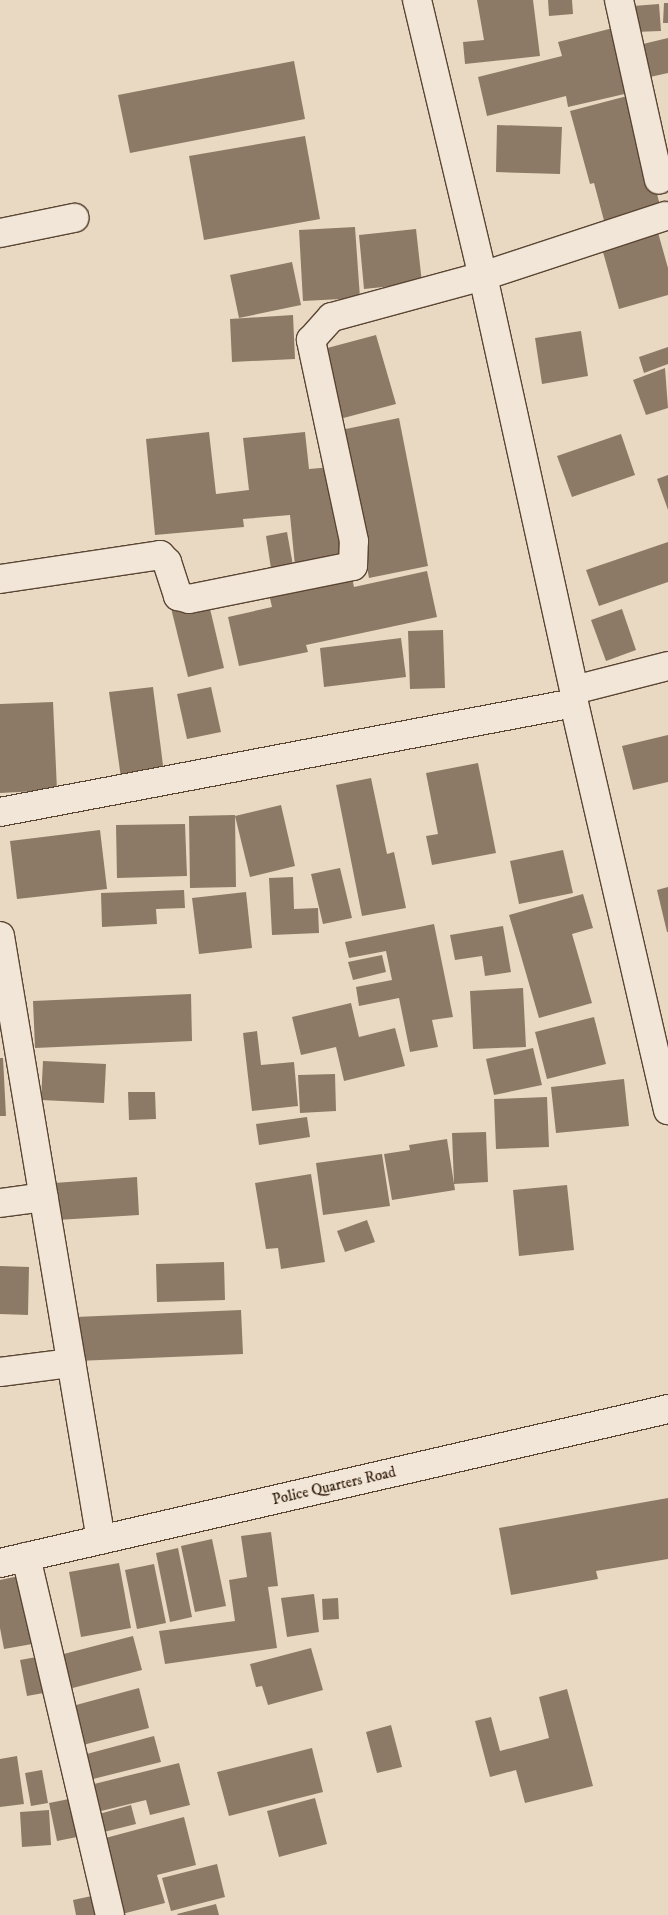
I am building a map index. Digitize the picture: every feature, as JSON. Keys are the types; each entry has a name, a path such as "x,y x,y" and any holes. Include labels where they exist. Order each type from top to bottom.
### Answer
{"street":[{"path":"417,0 483,276 574,697 668,1110"},
{"path":"0,578 160,555 167,562 178,596 189,599 353,566 354,541 311,340 332,317 667,224 664,179 620,0"},
{"path":"0,233 74,218"},
{"path":"0,812 574,697 668,666"},
{"path":"0,936 101,1540"},
{"path":"0,1203 44,1197"},
{"path":"0,1372 71,1362"},
{"name":"Police Quarters Road","path":"13,1560 668,1410"},
{"path":"13,1560 110,1915"}],"building":[{"path":"477,0 533,0 540,56 465,64 463,42 484,40"},
{"path":"548,0 572,0 573,14 549,16"},
{"path":"664,3 668,3 668,23 663,23"},
{"path":"659,4 661,31 634,32 633,6"},
{"path":"613,28 629,93 568,107 566,96 487,116 478,77 562,56 558,42"},
{"path":"668,38 668,73 650,77 643,44"},
{"path":"294,61 305,119 130,153 118,95"},
{"path":"631,95 662,213 606,228 594,183 590,184 570,111"},
{"path":"497,125 562,127 560,174 496,172"},
{"path":"305,136 320,219 204,240 189,156"},
{"path":"355,227 360,298 303,301 299,230"},
{"path":"416,229 422,283 364,289 359,235"},
{"path":"657,229 668,268 668,295 619,309 601,245"},
{"path":"292,262 301,305 239,318 230,275"},
{"path":"293,315 295,359 232,362 230,319"},
{"path":"581,331 588,376 542,384 535,338"},
{"path":"376,335 396,404 336,420 316,351"},
{"path":"668,347 668,364 644,373 639,357"},
{"path":"665,368 668,408 646,415 633,380"},
{"path":"399,418 428,566 369,578 341,430"},
{"path":"209,432 216,494 249,490 243,438 305,432 309,469 332,467 342,562 295,566 290,515 243,519 244,527 155,535 146,439"},
{"path":"621,434 635,475 572,497 557,456"},
{"path":"668,475 668,510 657,479"},
{"path":"287,532 294,571 272,575 266,536"},
{"path":"668,542 668,582 599,606 586,570"},
{"path":"427,571 437,617 306,645 308,652 239,666 228,617 272,607 268,590 351,573 354,587"},
{"path":"207,596 224,668 188,677 170,604"},
{"path":"622,609 636,650 606,661 591,620"},
{"path":"443,630 445,688 410,689 408,631"},
{"path":"401,638 406,677 324,687 320,648"},
{"path":"153,687 164,773 121,778 109,692"},
{"path":"211,687 221,732 187,739 177,694"},
{"path":"53,702 57,790 0,793 0,704"},
{"path":"668,735 668,782 633,790 622,746"},
{"path":"478,763 496,853 432,865 426,836 438,834 426,773"},
{"path":"371,778 387,854 394,852 406,908 362,916 336,785"},
{"path":"281,805 295,866 250,877 235,816"},
{"path":"235,815 236,887 190,888 189,816"},
{"path":"185,824 187,876 117,878 116,825"},
{"path":"100,830 107,889 17,899 10,841"},
{"path":"563,850 573,893 519,904 510,861"},
{"path":"340,868 352,918 323,924 311,874"},
{"path":"293,877 294,909 318,908 319,933 272,935 269,878"},
{"path":"668,887 668,932 667,932 657,890"},
{"path":"184,890 185,908 156,909 157,924 102,927 101,893"},
{"path":"246,892 252,948 199,954 192,898"},
{"path":"583,894 593,928 572,934 592,1003 539,1018 509,915"},
{"path":"434,924 453,1017 432,1020 438,1047 410,1052 399,998 359,1006 356,987 392,980 386,951 349,958 345,942"},
{"path":"503,926 511,972 485,976 482,956 455,960 450,935"},
{"path":"382,955 386,972 353,980 348,962"},
{"path":"523,988 526,1047 473,1049 470,991"},
{"path":"191,994 192,1041 35,1048 33,1001"},
{"path":"351,1003 359,1037 395,1028 405,1066 344,1081 336,1047 301,1055 292,1017"},
{"path":"594,1017 606,1064 547,1079 535,1032"},
{"path":"257,1031 261,1065 294,1062 298,1106 252,1111 243,1033"},
{"path":"533,1048 542,1085 494,1095 486,1059"},
{"path":"0,1058 3,1058 6,1116 0,1116"},
{"path":"43,1061 106,1064 104,1103 41,1100"},
{"path":"335,1074 336,1111 300,1113 298,1075"},
{"path":"624,1079 629,1126 556,1133 551,1087"},
{"path":"128,1092 155,1092 156,1119 129,1120"},
{"path":"547,1097 549,1147 496,1149 494,1099"},
{"path":"307,1117 310,1137 259,1145 256,1124"},
{"path":"486,1132 488,1182 454,1184 452,1133"},
{"path":"447,1139 455,1190 392,1200 384,1154 410,1150 409,1145"},
{"path":"382,1154 390,1206 323,1215 316,1163"},
{"path":"311,1174 325,1262 281,1269 278,1248 266,1249 255,1183"},
{"path":"137,1177 139,1215 57,1220 54,1183"},
{"path":"567,1185 574,1250 519,1256 513,1190"},
{"path":"367,1220 375,1242 345,1252 337,1231"},
{"path":"224,1262 225,1300 157,1302 156,1264"},
{"path":"0,1266 29,1267 28,1315 0,1314"},
{"path":"241,1310 243,1354 77,1361 75,1317"},
{"path":"668,1498 668,1559 596,1571 598,1579 511,1595 499,1528"},
{"path":"271,1532 278,1586 268,1587 277,1648 165,1664 159,1631 235,1621 229,1580 247,1577 241,1536"},
{"path":"212,1539 226,1606 195,1612 181,1546"},
{"path":"178,1548 192,1617 170,1622 156,1553"},
{"path":"119,1563 131,1628 81,1637 69,1572"},
{"path":"154,1564 166,1623 137,1629 125,1570"},
{"path":"24,1575 38,1643 4,1649 0,1628 0,1580"},
{"path":"314,1594 319,1632 287,1637 281,1598"},
{"path":"338,1598 339,1619 323,1620 322,1599"},
{"path":"133,1636 142,1670 65,1690 56,1656"},
{"path":"311,1648 323,1690 268,1705 262,1686 256,1687 250,1664"},
{"path":"42,1656 49,1692 27,1696 20,1660"},
{"path":"139,1688 149,1728 75,1747 65,1708"},
{"path":"567,1689 593,1786 525,1803 516,1770 490,1777 475,1721 491,1717 500,1751 549,1738 539,1697"},
{"path":"391,1725 402,1767 377,1773 366,1732"},
{"path":"154,1736 161,1762 89,1780 83,1755"},
{"path":"312,1748 323,1792 229,1816 217,1772"},
{"path":"17,1756 24,1804 0,1807 0,1759"},
{"path":"179,1763 190,1805 150,1815 146,1800 97,1812 90,1785"},
{"path":"42,1770 48,1803 31,1806 25,1773"},
{"path":"79,1797 87,1835 57,1841 49,1803"},
{"path":"315,1798 327,1844 279,1857 267,1811"},
{"path":"131,1805 136,1824 104,1832 99,1814"},
{"path":"49,1810 51,1845 22,1847 20,1812"},
{"path":"184,1817 196,1865 157,1875 165,1903 118,1915 98,1840"},
{"path":"217,1864 225,1897 171,1911 162,1878"},
{"path":"101,1894 106,1915 76,1915 73,1900"},
{"path":"216,1904 219,1915 177,1914"}]}
